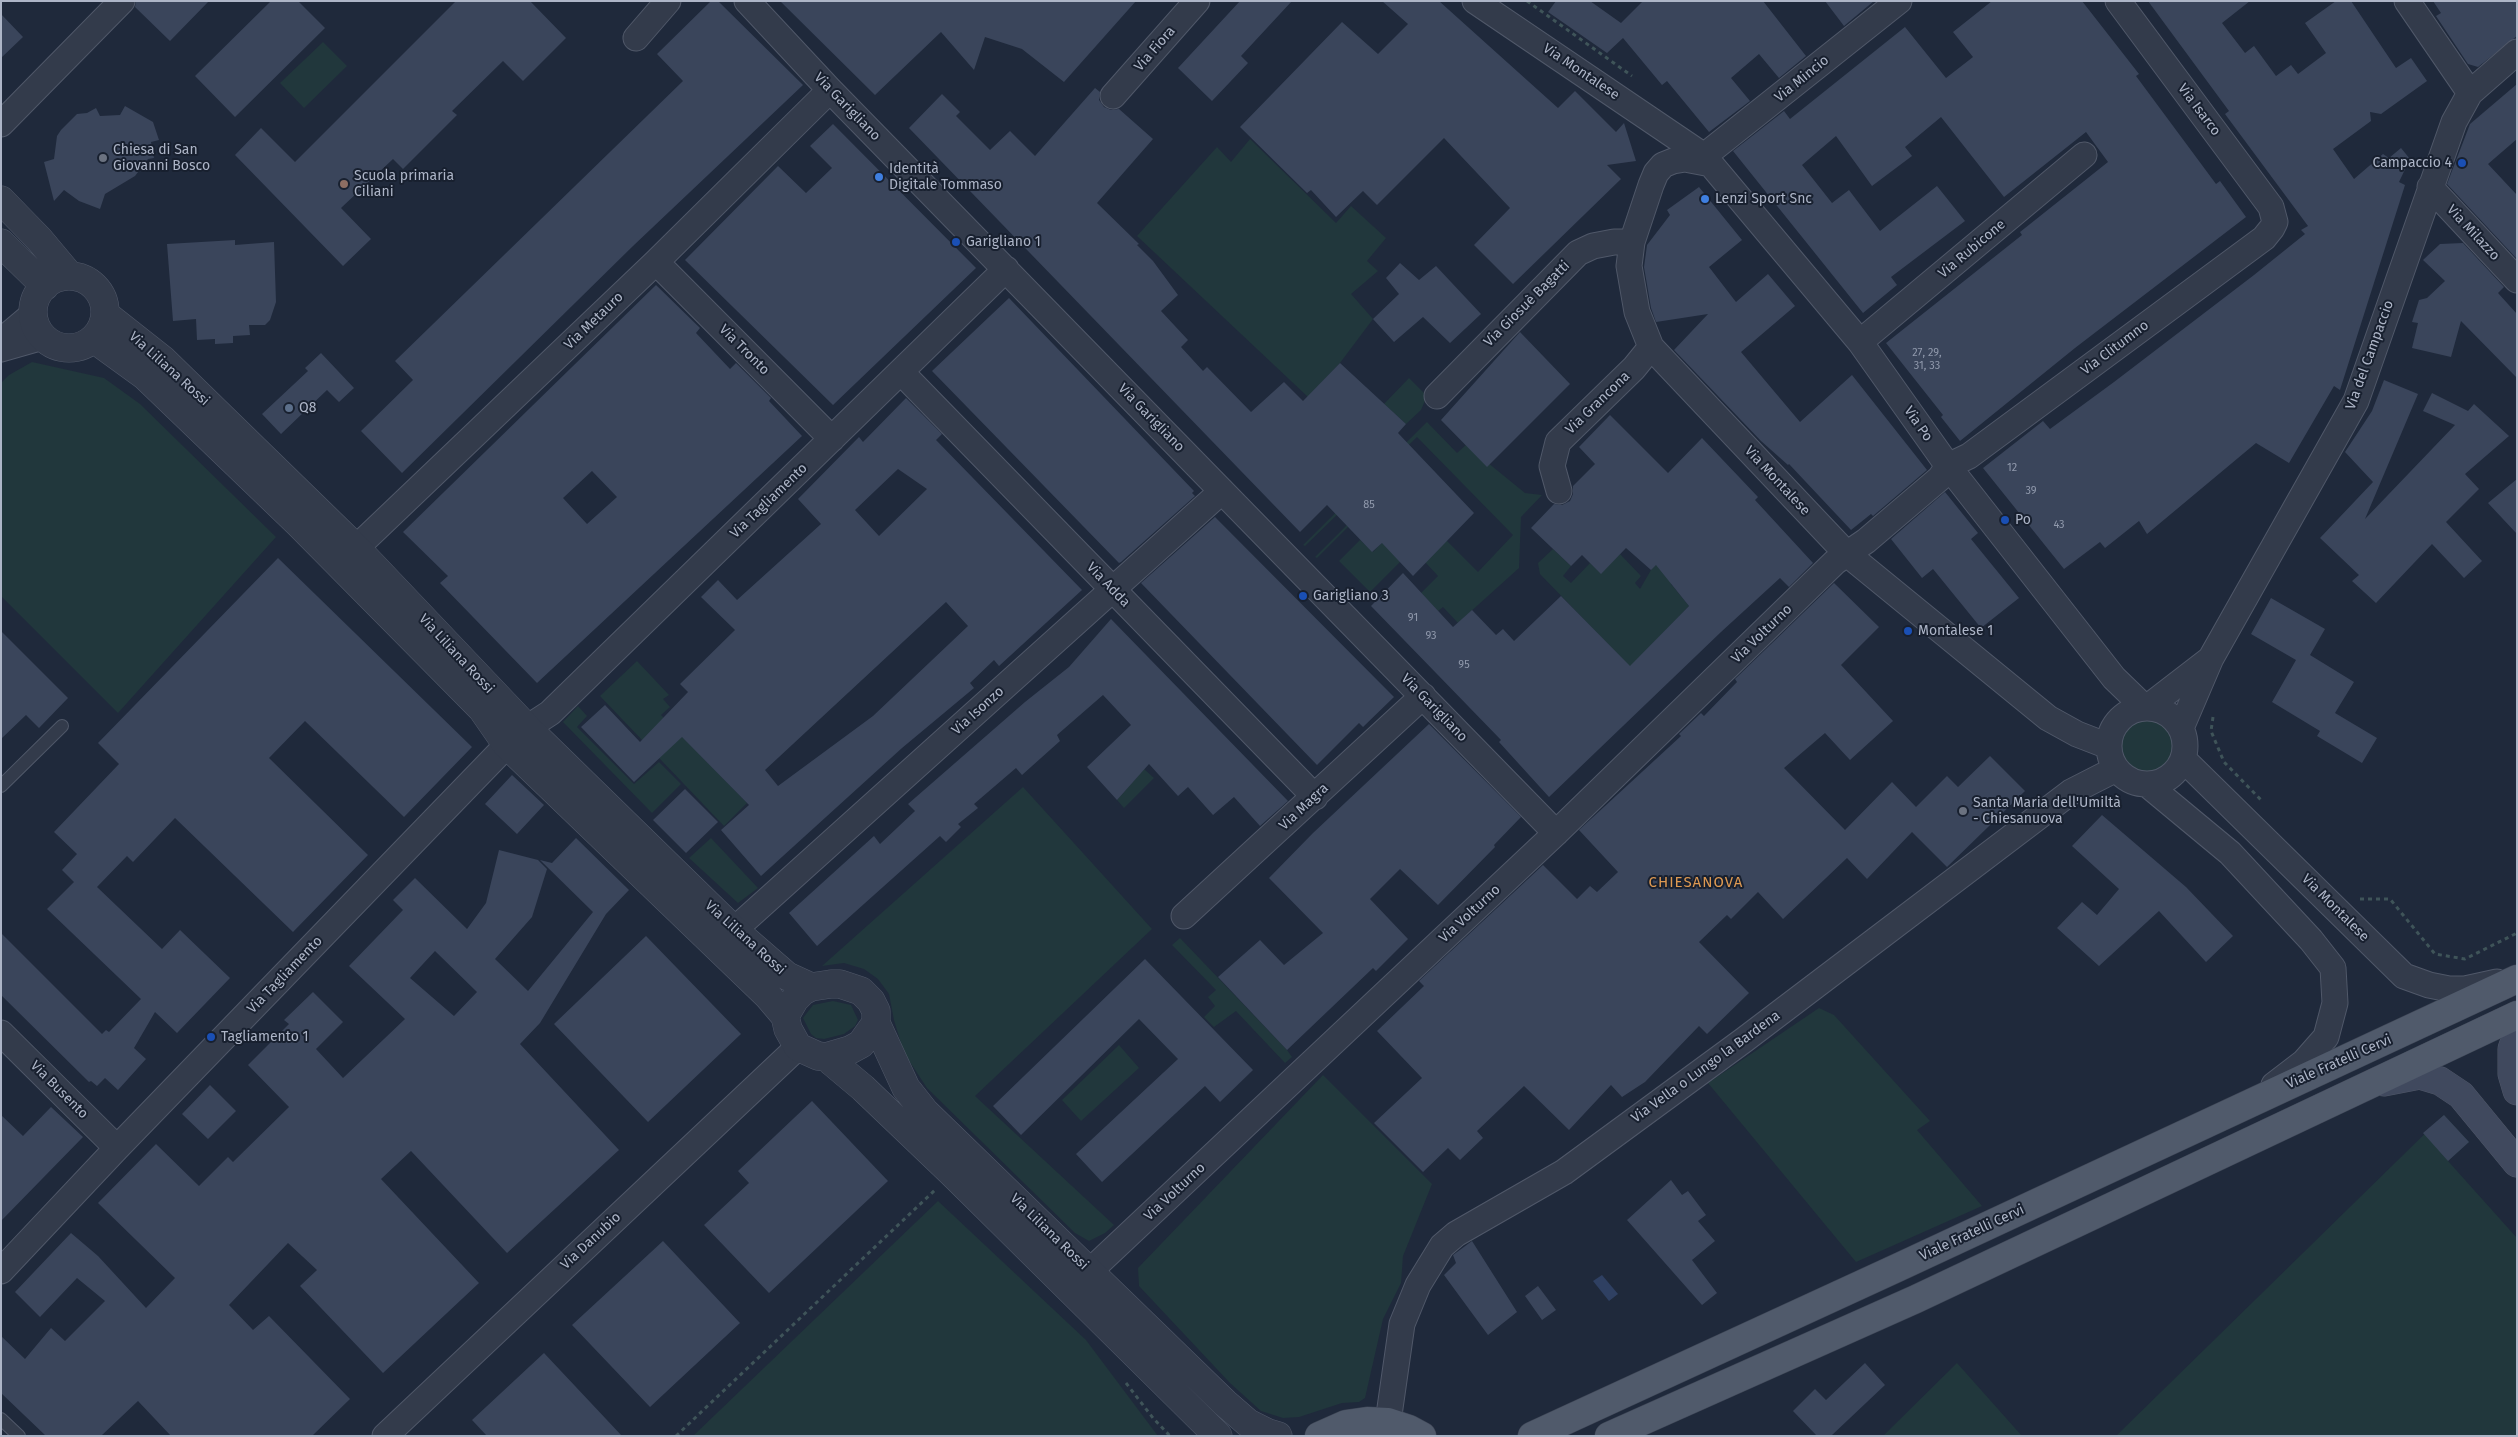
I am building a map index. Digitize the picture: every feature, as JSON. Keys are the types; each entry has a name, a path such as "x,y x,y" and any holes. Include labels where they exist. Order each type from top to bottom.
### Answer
{"main road":[{"name":"Viale Fratelli Cervi","path":"1532,1436 2517,979"},
{"path":"1609,1436 1916,1299 2517,1014"},
{"path":"2517,1035 2512,1049 2512,1074 2517,1091"},
{"path":"2367,1085 2420,1075 2440,1081 2460,1095 2517,1163"},
{"path":"1319,1436 1346,1424 1367,1421 1388,1422 1422,1436"}],"street":[{"path":"1,124 122,1"},
{"path":"636,38 668,1"},
{"name":"Via Garigliano","path":"747,1 830,90 1556,833"},
{"name":"Via Fiora","path":"1113,96 1197,1"},
{"name":"Via Mincio","path":"1701,155 1899,1"},
{"name":"Via Isarco","path":"2118,1 2272,207 2275,222"},
{"path":"2407,1 2470,93"},
{"name":"Via Montalese","path":"1487,4 1701,155"},
{"name":"Via del Campaccio","path":"2181,728 2211,658 2356,401 2454,122 2470,93 2517,52"},
{"name":"Via Metauro","path":"356,548 656,262 830,90"},
{"name":"Via Montalese","path":"1701,155 1663,165 1656,173 1632,242 1628,266 1637,312 1651,347 1846,553 2048,718 2077,734 2108,746"},
{"name":"Via Po","path":"1701,155 1860,342 1948,466 2114,678 2147,708"},
{"name":"Via Rubicone","path":"1860,342 2084,155"},
{"name":"Via Milazzo","path":"2430,187 2517,280"},
{"path":"1,200 39,239 70,276"},
{"name":"Via Clitumno","path":"1948,466 1969,456 2264,238 2275,222"},
{"name":"Via Giosuè Bagatti","path":"1437,396 1578,253 1600,244 1632,242"},
{"path":"1,243 45,286"},
{"name":"Via Tronto","path":"656,262 832,439"},
{"name":"Via Tagliamento","path":"1,1271 117,1148 517,737 550,713 1006,269"},
{"path":"70,276 82,278 92,284 105,303 106,315 104,324 94,339 74,348 52,344 38,326 38,294 45,286 61,277 70,276"},
{"name":"Via Liliana Rossi","path":"106,315 163,360 356,548 517,737 768,996 785,1016 788,1029 798,1046 808,1053 826,1057 864,1088 941,1185 1133,1350 1218,1436"},
{"path":"1,341 38,326"},
{"path":"1,349 38,326"},
{"name":"Via Liliana Rossi","path":"94,339 145,376 299,524 482,709 517,737 787,976 812,987 840,984 861,991 871,1001 876,1011 876,1023 906,1088 925,1112 1090,1271 1187,1368 1248,1422 1268,1433 1278,1436"},
{"name":"Via Grancona","path":"1559,491 1552,466 1558,442 1634,368 1651,347"},
{"name":"Via Adda","path":"902,372 1315,797"},
{"name":"Via Volturno","path":"1090,1271 1556,833 1846,553 1866,541 1910,504 1940,478 1948,466"},
{"name":"Via Isonzo","path":"734,930 1222,491"},
{"name":"Via del Campaccio","path":"2147,708 2211,658"},
{"name":"Via Magra","path":"1184,916 1315,797 1422,696"},
{"path":"2147,708 2168,713 2181,728 2186,749 2183,759 2170,777 2148,785 2136,783 2125,778 2116,769 2110,758 2108,746 2110,734 2116,723 2125,714 2147,708"},
{"name":"Via Montalese","path":"2183,759 2341,912 2394,969 2415,981 2448,989 2517,979"},
{"name":"Via Vella o Lungo la Bardena","path":"1388,1422 1402,1324 1418,1285 1442,1246 1456,1234 1564,1172 1744,1040 2071,792 2116,769"},
{"path":"2148,785 2230,853 2311,940 2333,968 2336,1003 2326,1037 2314,1052 2263,1096"},
{"path":"785,1016 795,999 812,987"},
{"path":"826,1057 850,1050 861,1044 876,1023"},
{"name":"Via Busento","path":"1,1033 117,1148"},
{"name":"Via Danubio","path":"385,1436 798,1046"},
{"path":"1133,1350 1164,1403 1194,1436"}],"lane":[{"path":"1,786 62,726"},
{"path":"1,1419 19,1436"}],"path":[{"path":"2341,912 2356,899 2390,899 2435,954 2464,959 2517,933"},
{"path":"676,1436 941,1185"},
{"path":"1122,1378 1170,1436"}],"green space":[{"path":"323,42 347,66 304,108 280,83"},
{"path":"1250,139 1336,223 1351,206 1386,238 1367,261 1378,271 1351,294 1373,319 1340,363 1308,397 1137,236 1217,147 1231,162"},
{"path":"32,362 104,378 140,404 276,537 118,713 1,596 1,383 9,375"},
{"path":"1409,378 1427,396 1421,410 1406,424 1384,404"},
{"path":"1427,422 1457,453 1466,445 1525,493 1542,495 1521,517 1519,568 1458,623 1443,607 1438,611 1421,593 1438,576 1413,549 1370,592 1339,561 1360,540 1373,552 1415,509 1478,572 1513,535 1417,437 1305,546 1303,545"},
{"path":"1347,525 1348,527 1317,558 1315,557"},
{"path":"1553,549 1571,566 1563,576 1571,583 1590,563 1601,573 1620,554 1641,576 1635,583 1640,589 1651,570 1664,556 1682,573 1671,584 1689,606 1630,667 1540,574 1538,563"},
{"path":"637,661 669,695 663,699 670,707 661,715 747,803 724,826 600,696"},
{"path":"578,706 587,716 577,727 634,784 659,762 681,784 652,813 563,722"},
{"path":"2147,719 2157,721 2166,727 2172,736 2174,746 2172,756 2166,765 2157,771 2147,773 2137,771 2128,765 2122,756 2120,746 2122,736 2128,727 2137,721"},
{"path":"1144,769 1154,778 1124,808 1117,800"},
{"path":"1023,787 1152,929 975,1096 1114,1225 1105,1233 1089,1241 1075,1233 927,1088 904,1053 894,1020 889,994 878,979 864,969 844,963 822,966"},
{"path":"711,838 758,888 738,903 689,858"},
{"path":"1180,938 1292,1057 1285,1063 1236,1011 1214,1027 1204,1017 1215,1006 1208,997 1216,990 1172,945"},
{"path":"833,1001 851,1005 858,1020 855,1026 844,1034 824,1039 816,1038 811,1034 803,1018 813,1005"},
{"path":"1819,1008 1834,1015 1930,1121 1917,1130 1982,1206 1856,1262 1708,1083"},
{"path":"1119,1045 1139,1068 1081,1121 1062,1100"},
{"path":"1323,1075 1432,1184 1403,1256 1401,1283 1383,1319 1365,1398 1359,1402 1342,1403 1299,1417 1283,1418 1261,1411 1230,1383 1139,1286 1138,1268"},
{"path":"2444,1115 2469,1142 2448,1161 2517,1238 2517,1436 2116,1436"},
{"path":"938,1201 1086,1340 1158,1436 693,1436"},
{"path":"1957,1363 2022,1436 1883,1436"}],"water":[{"path":"1602,1275 1618,1294 1609,1301 1593,1281"}],"building":[{"path":"136,1 209,1 170,41 135,7"},
{"path":"271,1 298,1 325,28 235,117 195,76"},
{"name":"Scuola primaria Ciliani","path":"456,1 530,1 566,38 523,81 503,61 452,111 457,115 403,169 393,159 341,208 371,239 343,266 235,155 261,128 295,162"},
{"path":"711,1 718,1 803,85 633,246 402,473 361,431 413,380 395,361 683,81 657,54"},
{"path":"780,1 1136,1 1064,82 1022,49 985,37 974,70 941,32 875,95"},
{"path":"1240,1 1292,1 1241,56 1248,63 1212,101 1178,68"},
{"path":"1382,1 1439,1 1558,108 1575,91 1616,132 1624,123 1636,161 1607,165 1621,179 1513,284 1474,245 1510,208 1444,138 1377,205 1363,191 1336,217 1311,190 1307,193 1240,127 1342,22 1378,54 1408,24"},
{"path":"1556,1 1590,1 1621,23 1643,1 1763,1 1806,56 1779,78 1759,54 1731,78 1750,101 1709,132 1667,81 1662,85 1623,38 1607,53 1548,12"},
{"path":"1825,1 1874,1 1844,26"},
{"path":"1992,1 2082,1 2139,74 2136,76 2216,184 2220,181 2246,217 2075,348 1960,441 1941,417 1943,415 1886,343 2022,235 2020,232 2108,162 2086,132 2004,197 1941,117 1905,147 1912,156 1872,186 1836,136 1802,165 1832,203 1849,190 1880,231 1937,186 1965,221 1891,277 1897,285 1863,313 1733,151 1784,111 1790,119 1905,27 1946,78 1973,57 1953,32"},
{"path":"2148,1 2250,1 2222,23 2245,53 2254,46 2276,76 2291,65 2298,74 2326,53 2305,23 2336,1 2351,1 2396,68 2411,58 2427,81 2381,114 2370,112 2371,121 2333,149 2354,179 2383,154 2389,158 2401,148 2410,159 2399,182 2405,185 2340,390 2334,386 2289,463 2256,443 2147,534 2139,521 2105,548 2100,542 2064,569 1983,468 2043,421 2050,429 2114,382 2305,234 2301,230 2308,226 2225,114 2229,111"},
{"path":"2433,1 2517,1 2517,36 2478,67 2468,64 2436,16 2441,13"},
{"path":"1,14 23,37 1,58"},
{"path":"2517,84 2517,139 2488,164 2517,195 2517,259 2447,184 2470,124"},
{"path":"1095,88 1100,92 1099,100 1104,107 1111,110 1119,109 1153,139 1097,203 1139,244 1137,245 1153,261 1178,295 1161,311 1188,340 1181,347 1203,371 1207,367 1251,412 1284,382 1303,401 1340,363 1406,424 1398,433 1474,513 1413,576 1382,543 1372,552 1327,505 1300,532 909,128 942,94 960,112 956,116 990,150 1010,131 1035,156"},
{"name":"Chiesa di San Giovanni Bosco","path":"125,106 153,122 159,140 151,142 154,158 148,159 135,176 105,194 100,209 79,201 64,190 54,201 44,162 54,159 57,136 61,130 77,114 87,113 96,108 100,116 120,115"},
{"path":"833,124 976,268 833,405 685,260 778,166 806,193 832,168 810,146"},
{"path":"1699,187 1742,240 1709,267 1736,302 1768,274 1795,306 1741,352 1800,422 1852,375 1927,470 1873,516 1871,514 1851,530 1789,464 1761,441 1674,350 1708,314 1656,322 1651,308 1644,267 1647,245 1670,215 1667,210"},
{"path":"235,240 235,245 274,242 276,302 270,320 265,325 249,325 250,335 233,336 233,343 215,344 215,339 197,340 196,319 173,321 167,244"},
{"path":"2463,243 2504,287 2498,293 2517,314 2517,378 2461,321 2451,357 2412,348 2418,323 2412,322 2419,300 2427,298 2445,281 2423,260 2440,244"},
{"path":"1400,263 1419,280 1436,266 1481,314 1450,343 1423,317 1394,342 1373,319 1399,294 1386,278"},
{"path":"656,285 700,328 696,333 730,369 736,363 771,398 769,401 802,436 537,683 440,583 448,576 403,532","holes":["592,471 617,497 587,524 563,498"]},
{"path":"1009,298 1194,491 1192,493 1195,496 1119,563 932,371"},
{"path":"1520,332 1570,384 1487,467 1441,420"},
{"path":"321,353 354,388 339,402 327,390 281,434 262,414 308,371 305,368"},
{"path":"2384,380 2418,394 2365,519 2455,425 2423,411 2432,393 2468,411 2474,404 2509,436 2465,474 2479,489 2446,522 2482,561 2464,578 2432,544 2376,603 2352,581 2359,575 2320,538 2373,482 2345,452 2372,411"},
{"path":"906,398 942,434 936,440 1082,590 999,666 994,660 970,683 974,688 902,748 761,876 721,830 749,805 682,737 634,782 581,727 605,705 640,742 688,692 680,684 735,630 701,597 718,580 737,600 821,524 798,499 859,437 863,442","holes":["898,469 927,489 879,536 855,510","946,602 968,626 873,716 778,786 765,770"]},
{"path":"1610,415 1668,473 1702,438 1758,497 1755,500 1813,563 1789,587 1780,578 1549,797 1499,742 1501,740 1371,606 1403,573 1453,627 1472,610 1496,635 1503,629 1514,641 1561,596 1630,666 1689,606 1656,565 1651,570 1626,548 1601,574 1582,555 1571,566 1531,528 1554,504 1562,505 1570,501 1573,494 1573,486 1595,464 1579,447"},
{"path":"2517,479 2517,534 2488,503"},
{"path":"1945,492 1978,533 1971,539 2019,598 1981,628 1933,569 1922,578 1891,539"},
{"path":"1215,517 1394,697 1363,727 1359,723 1317,765 1141,583"},
{"path":"278,558 472,747 404,817 305,721 269,758 368,855 293,932 175,818 133,862 127,856 97,887 162,949 180,930 230,978 177,1033 155,1012 134,1048 146,1059 118,1090 105,1078 97,1086 91,1081 89,1082 1,995 1,933 102,1034 106,1030 109,1032 141,999 47,909 74,882 62,870 77,854 54,832 119,764 98,743"},
{"path":"1834,583 1879,627 1841,665 1893,721 1850,760 1825,733 1784,768 1845,830 1892,782 1916,807 1947,776 1958,787 1990,756 2025,791 1947,867 1912,832 1867,879 1847,858 1783,919 1758,892 1731,919 1727,915 1699,942 1749,993 1707,1034 1699,1026 1645,1082 1622,1097 1611,1085 1569,1130 1524,1086 1477,1131 1483,1138 1460,1160 1448,1148 1423,1172 1374,1123 1422,1078 1377,1031 1424,986 1419,981 1543,865 1577,899 1590,886 1597,892 1618,872 1579,830 1681,736 1679,734 1701,713 1704,716 1737,682 1735,679"},
{"path":"2271,598 2325,629 2310,655 2354,682 2335,713 2377,738 2362,763 2317,736 2320,731 2272,702 2296,660 2251,634"},
{"path":"1111,619 1288,801 1260,826 1234,797 1213,815 1188,787 1178,796 1149,764 1117,800 1087,767 1131,725 1103,695 1057,735 1060,741 1022,775 1016,768 974,804 978,808 958,824 961,827 946,842 940,836 817,946 789,913 874,836 880,844 915,811 908,804 1025,702 1069,667"},
{"path":"1,631 68,698 39,728 26,715 1,739"},
{"path":"1429,724 1521,817 1494,845 1495,847 1438,905 1400,869 1370,899 1408,939 1376,971 1373,968 1287,1050 1218,977 1260,940 1284,965 1323,933 1269,878 1313,833"},
{"path":"512,775 544,805 517,834 485,804"},
{"path":"685,789 718,822 686,853 653,820"},
{"path":"2102,815 2186,887 2233,936 2206,962 2159,911 2099,966 2057,928 2082,902 2097,915 2119,889 2072,846"},
{"path":"576,838 629,890 606,914 540,1023 520,1044 619,1150 507,1253 411,1151 381,1179 479,1283 383,1373 300,1286 317,1270 288,1243 229,1305 253,1330 269,1316 350,1399 312,1436 171,1436 138,1401 101,1436 46,1436 1,1393 1,1336 25,1359 51,1328 65,1341 105,1301 77,1278 40,1317 15,1292 71,1233 98,1256 146,1308 175,1278 98,1203 156,1144 199,1186 228,1157 233,1162 289,1107 248,1065 289,1024 284,1020 313,992 343,1022 316,1049 343,1078 405,1019 349,966 403,910 393,900 415,878 467,929 486,903 499,850 538,860 547,869 532,917 495,959 528,991 593,912 540,860 552,863","holes":["435,951 477,992 454,1016 410,978"]},
{"path":"646,936 741,1034 648,1122 554,1024"},
{"path":"1145,959 1253,1070 1220,1102 1205,1086 1102,1182 1076,1154 1178,1059 1139,1019 1021,1135 993,1106"},
{"path":"210,1085 236,1111 208,1139 182,1114"},
{"path":"812,1101 888,1181 769,1293 704,1225 749,1183 738,1171"},
{"path":"51,1107 83,1137 1,1221 1,1115 23,1136"},
{"path":"2444,1115 2469,1142 2448,1161 2423,1133"},
{"path":"1671,1180 1682,1195 1688,1191 1706,1215 1698,1221 1715,1241 1692,1260 1717,1293 1702,1305 1627,1220"},
{"path":"663,1241 740,1323 650,1407 572,1325"},
{"path":"1472,1241 1517,1312 1488,1335 1444,1275 1456,1263 1453,1255"},
{"path":"1538,1286 1556,1310 1542,1320 1525,1296"},
{"path":"544,1353 622,1436 487,1436 472,1420"},
{"path":"1865,1363 1885,1385 1831,1436 1817,1436 1793,1411 1815,1389 1826,1400"}],"place":[{"name":"Chiesa di San Giovanni Bosco","path":"103,158"},
{"name":"Campaccio 4","path":"2462,163"},
{"name":"Identità Digitale Tommaso","path":"879,177"},
{"name":"Scuola primaria Ciliani","path":"344,184"},
{"name":"Lenzi Sport Snc","path":"1705,199"},
{"name":"Garigliano 1","path":"956,242"},
{"name":"Q8","path":"289,408"},
{"name":"Po","path":"2005,520"},
{"name":"Garigliano 3","path":"1303,596"},
{"name":"Montalese 1","path":"1908,631"},
{"name":"Santa Maria dell'Umiltà - Chiesanuova","path":"1963,811"},
{"name":"Tagliamento 1","path":"211,1037"}],"district":[{"name":"CHIESANOVA","path":"1696,883"}]}
